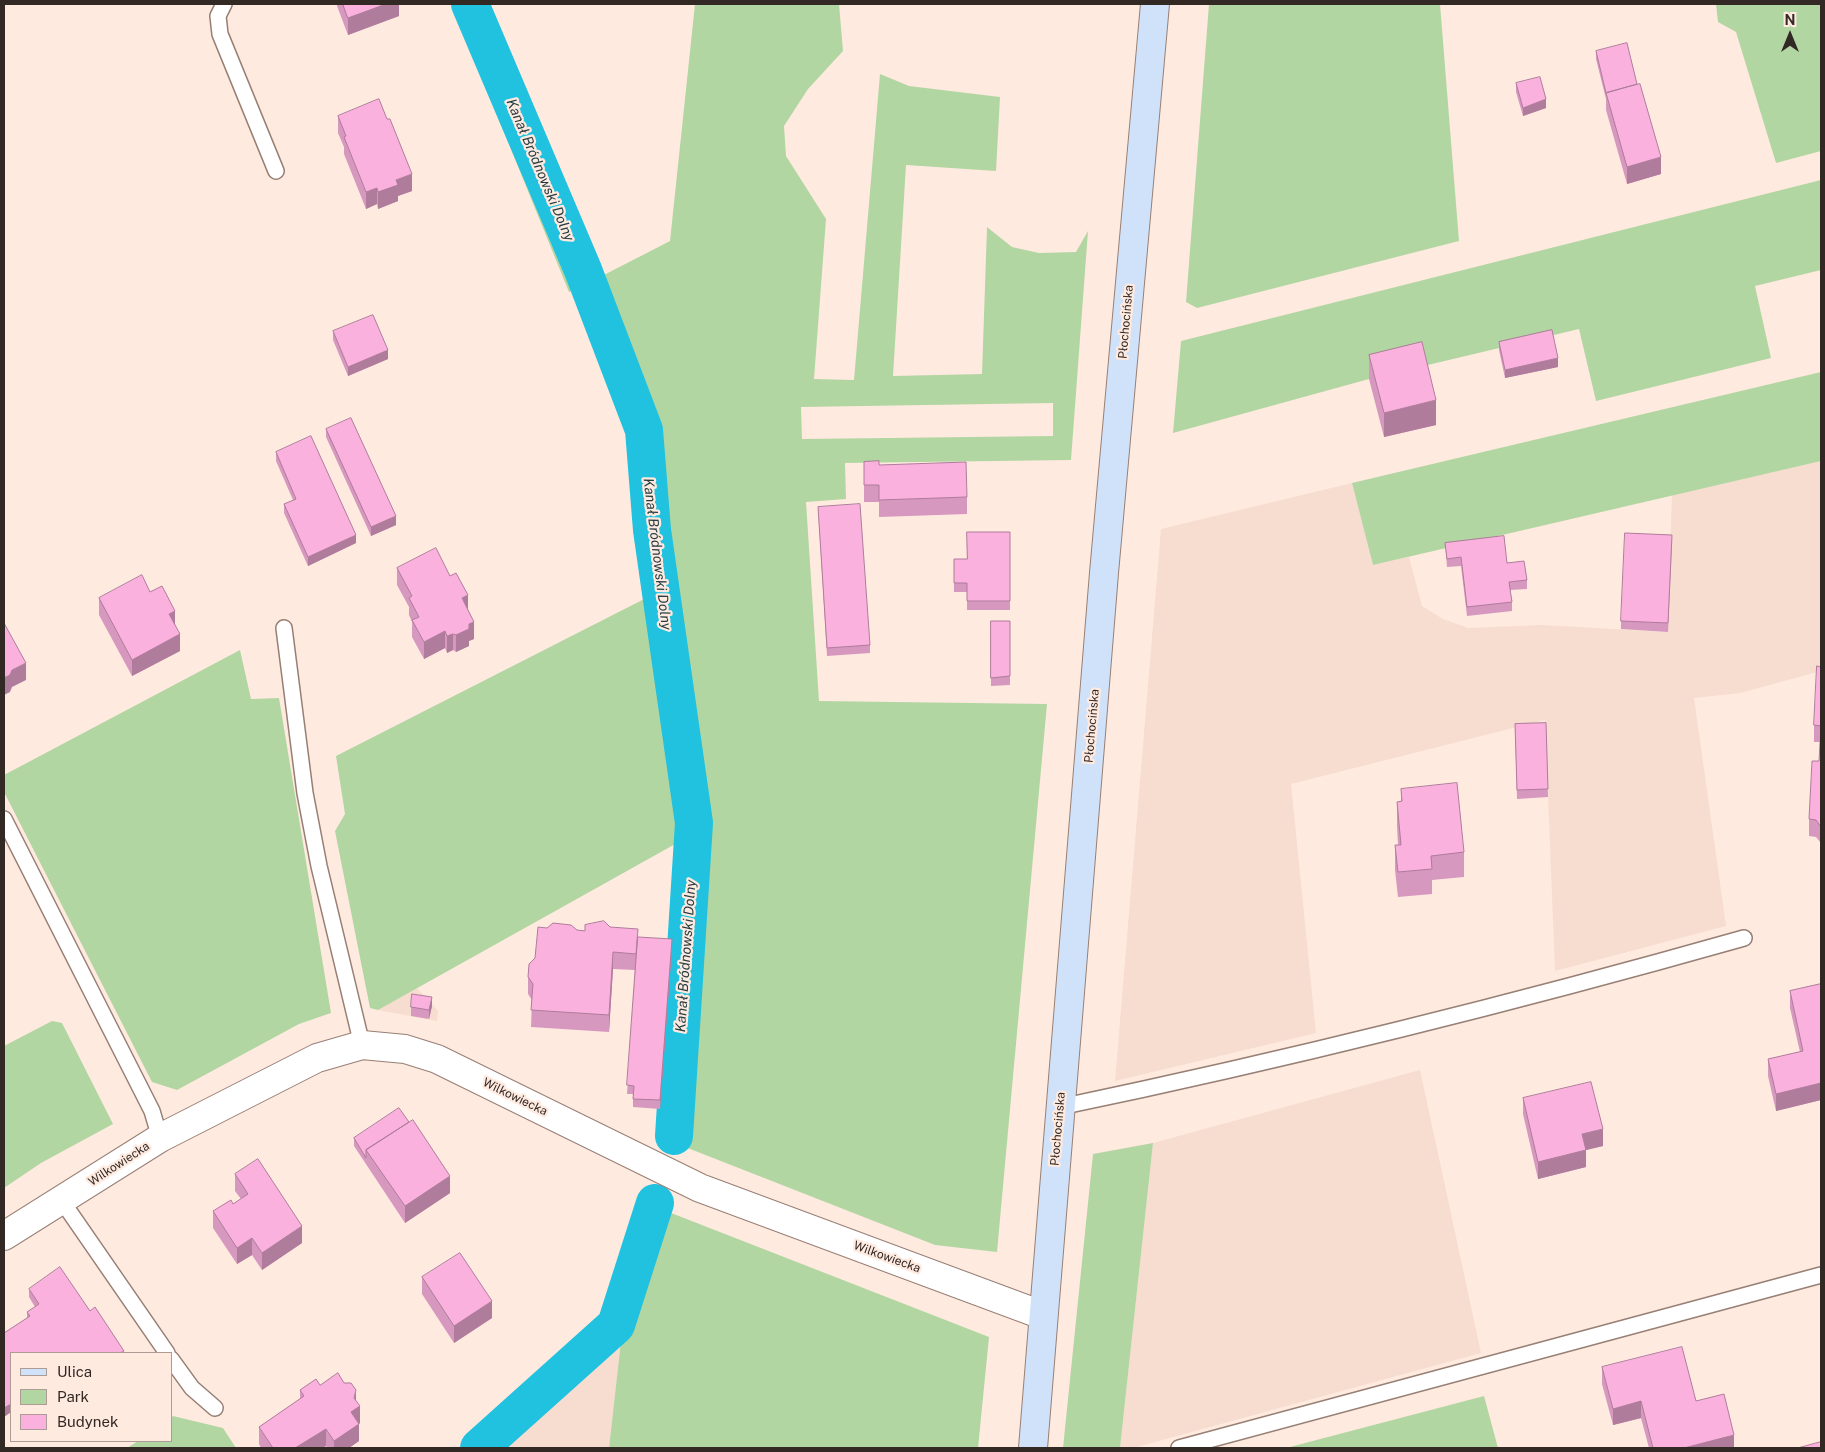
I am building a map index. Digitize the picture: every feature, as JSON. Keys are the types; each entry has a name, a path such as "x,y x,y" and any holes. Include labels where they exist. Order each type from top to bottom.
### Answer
{"main road":[{"name":"Płochocińska","path":"1033,1448 1042,1315 1103,582 1155,4"}],"street":[{"name":"Wilkowiecka","path":"4,1236 160,1138 317,1058 362,1046 405,1049 437,1059 700,1188 1042,1315"}],"lane":[{"path":"224,4 218,16 220,34 276,171"},
{"path":"284,628 305,792 314,839 362,1046"},
{"path":"4,819 152,1111 160,1138"},
{"path":"1060,1107 1276,1061 1631,970 1744,938"},
{"path":"62,1201 166,1352"},
{"path":"1179,1448 1821,1275"},
{"path":"172,1360 192,1388 215,1408"}],"shaded area":[{"path":"1821,461 1821,671 1740,693 1694,698 1726,926 1555,971 1545,720 1291,784 1316,1033 1115,1081 1161,529 1352,483 1373,565 1409,557 1422,606 1443,619 1468,628 1542,625 1667,632 1672,495"},
{"path":"417,988 438,1011 437,1021 378,1010"},
{"path":"1420,1070 1481,1353 1133,1448 1120,1448 1153,1143"},
{"path":"623,1323 609,1448 502,1448 604,1347"}],"green space":[{"path":"452,4 487,4 598,278 670,241 695,4 839,4 843,51 808,89 784,126 786,156 826,219 814,379 854,380 880,74 909,86 1000,97 996,171 906,165 893,376 982,374 987,227 1012,247 1039,253 1076,252 1088,231 1071,460 845,463 846,499 806,502 819,701 1047,704 997,1252 935,1245 680,1145 661,1131 667,1095 686,838 378,1010 370,1008 335,831 345,814 336,756 654,594 634,444 621,391 579,288 569,292","holes":["1053,403 1053,436 802,439 801,407"]},
{"path":"1209,4 1440,4 1459,241 1197,308 1186,302"},
{"path":"1716,4 1821,4 1821,151 1776,163 1736,32 1718,22"},
{"path":"1821,180 1821,270 1755,286 1771,358 1596,401 1579,329 1369,379 1173,433 1181,341"},
{"path":"1821,372 1821,461 1373,565 1352,483"},
{"path":"240,650 251,699 279,698 331,1013 299,1024 177,1090 152,1082 4,792 4,775"},
{"path":"52,1021 62,1023 113,1124 41,1163 4,1188 4,1046"},
{"path":"1153,1143 1120,1448 1063,1448 1093,1154"},
{"path":"643,1202 989,1337 978,1448 609,1448 623,1323 604,1347 502,1448 467,1448 610,1317"},
{"path":"1484,1396 1498,1448 1286,1448"},
{"path":"172,1417 223,1428 236,1448 127,1448 136,1442 172,1442"}],"building":[{"path":"343,4 386,4 348,18"},
{"path":"1627,43 1637,84 1606,93 1596,51"},
{"path":"1540,77 1546,99 1523,108 1516,83"},
{"path":"1640,84 1661,157 1627,167 1606,93"},
{"path":"379,99 387,119 390,119 412,174 396,180 398,185 378,192 377,188 366,192 344,137 346,136 338,116"},
{"path":"373,315 388,350 348,367 333,331"},
{"path":"1552,330 1558,358 1505,370 1499,342"},
{"path":"1422,342 1436,400 1384,413 1369,355"},
{"path":"351,418 396,516 371,527 326,429"},
{"path":"311,436 356,535 308,557 284,504 296,499 276,452"},
{"path":"879,461 879,465 966,462 967,497 879,500 879,485 864,485 864,462"},
{"path":"860,504 870,645 827,648 818,507"},
{"path":"967,532 1010,532 1010,601 967,601 967,583 954,583 954,559 967,559"},
{"path":"1625,533 1672,535 1668,623 1621,621"},
{"path":"1504,536 1507,563 1524,561 1527,580 1509,582 1512,602 1467,607 1461,557 1447,559 1445,543"},
{"path":"436,548 450,576 456,573 468,595 462,598 474,622 469,624 469,629 456,635 447,636 445,631 424,642 412,620 419,617 409,598 412,596 397,568"},
{"path":"142,575 150,592 162,586 175,611 169,614 180,634 132,660 99,598"},
{"path":"991,621 1010,621 1010,676 991,678"},
{"path":"4,623 26,663 12,670 10,675 4,678"},
{"path":"1817,666 1821,667 1821,726 1814,725"},
{"path":"1546,723 1548,789 1517,790 1515,724"},
{"path":"1821,726 1821,827 1816,820 1809,819 1812,761 1819,761"},
{"path":"1457,783 1464,852 1431,856 1432,869 1398,872 1395,845 1401,845 1397,802 1402,801 1401,789"},
{"path":"604,921 610,927 638,929 636,954 613,952 609,1015 531,1010 533,984 528,977 529,964 535,958 538,927 547,928 553,923 571,925 577,930 585,931 585,925"},
{"path":"638,937 672,939 660,1100 633,1099 634,1086 627,1085"},
{"path":"1821,984 1821,1083 1776,1094 1768,1059 1803,1051 1790,991"},
{"path":"412,994 432,997 429,1010 411,1007"},
{"path":"1591,1082 1603,1129 1582,1134 1586,1150 1538,1162 1523,1098"},
{"path":"399,1108 409,1122 366,1150 366,1158 354,1138"},
{"path":"413,1120 450,1176 405,1206 366,1150"},
{"path":"258,1159 302,1226 262,1253 252,1238 237,1248 213,1211 231,1200 233,1204 248,1194 235,1174"},
{"path":"460,1253 492,1301 454,1326 422,1277"},
{"path":"60,1267 90,1311 95,1307 124,1351 10,1352 10,1405 4,1408 4,1333 30,1316 27,1312 39,1304 29,1289"},
{"path":"1682,1347 1696,1401 1724,1394 1734,1435 1684,1448 1653,1448 1641,1401 1613,1409 1602,1367"},
{"path":"338,1373 344,1383 351,1383 356,1390 354,1398 360,1406 351,1412 359,1424 334,1441 326,1429 295,1448 273,1448 259,1427 304,1396 300,1390 316,1379 320,1385"},
{"path":"1821,1442 1821,1448 1798,1448"}],"waterway":[{"name":"Kanał Bródnowski Dolny","path":"470,4 583,270 644,430 652,530 694,823 674,1136"},
{"name":"Kanał Bródnowski Dolny","path":"479,1448 616,1325 655,1203"}]}
